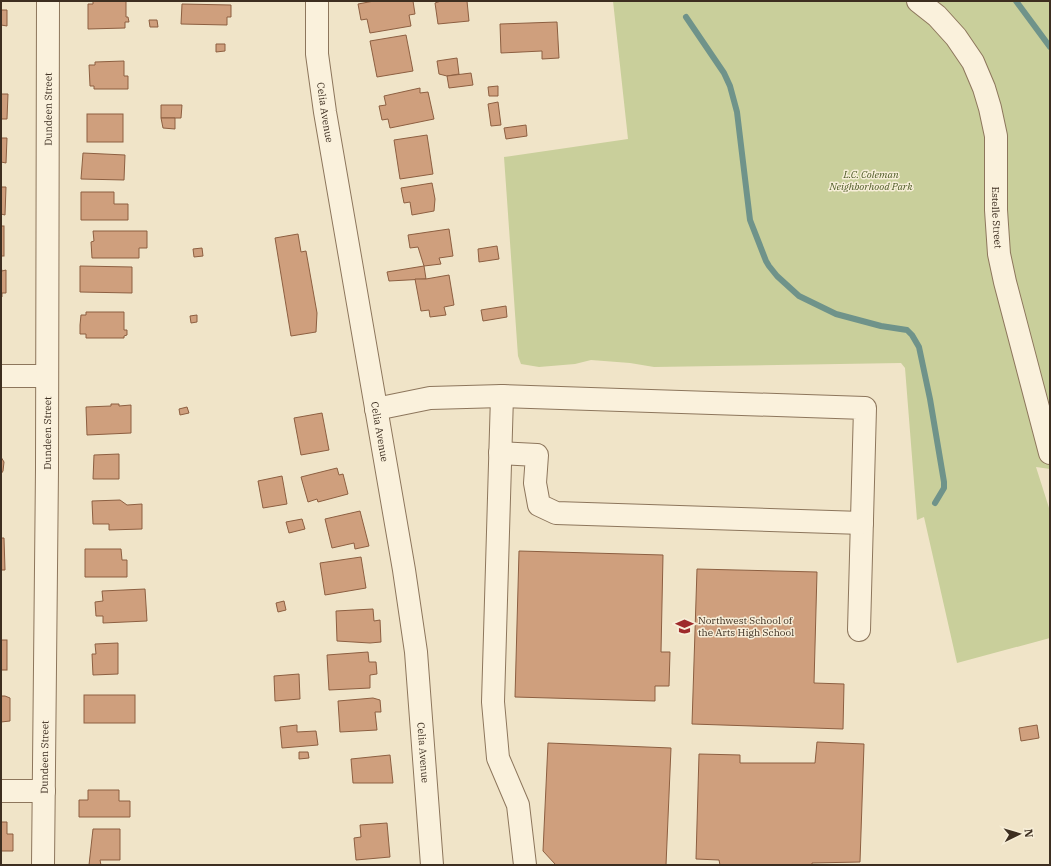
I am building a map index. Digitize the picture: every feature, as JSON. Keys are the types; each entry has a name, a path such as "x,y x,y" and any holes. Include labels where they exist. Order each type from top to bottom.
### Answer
{"street":[{"name":"Dundeen Street","path":"43,865 47,469 48,1"},
{"name":"Celia Avenue","path":"317,1 318,67 404,570 416,652 432,865"},
{"name":"Estelle Street","path":"918,1 937,16 956,37 973,62 984,88 990,108 996,136 996,210 999,254 1050,453"},
{"path":"1,376 46,376"},
{"path":"376,409 430,398 502,396 865,408 859,630"},
{"path":"502,396 493,702 498,758 518,805 526,865"},
{"path":"500,453 537,455 535,483 538,505 556,513 862,523"},
{"path":"1,791 44,791"}],"green space":[{"name":"L.C. Coleman Neighborhood Park","path":"613,1 1050,1 1050,469 1036,467 1050,511 1050,638 957,663 924,517 917,520 905,368 901,363 654,367 630,363 591,360 575,364 539,367 521,364 518,356 504,157 628,139"}],"building":[{"path":"93,1 126,1 126,17 128,17 129,22 125,22 125,28 88,29 88,4 93,4"},
{"path":"374,1 413,1 415,14 409,15 411,26 370,33 367,19 361,20 358,4"},
{"path":"441,1 467,1 469,21 438,24 435,3"},
{"path":"182,4 231,5 231,17 227,17 227,25 181,24"},
{"path":"1,10 7,10 7,26 1,25"},
{"path":"149,20 157,20 158,27 150,27"},
{"path":"557,22 559,58 542,59 542,51 501,53 500,24"},
{"path":"406,35 413,71 377,77 370,41"},
{"path":"216,44 225,44 225,51 216,52"},
{"path":"457,58 459,74 447,76 439,74 437,61"},
{"path":"124,61 124,76 128,76 128,89 94,89 94,86 90,86 89,65 95,65 95,62"},
{"path":"471,73 473,85 449,88 447,76"},
{"path":"498,86 498,96 489,96 488,87"},
{"path":"420,88 420,93 428,92 434,119 390,128 388,119 382,120 379,106 386,105 384,96"},
{"path":"1,94 8,94 7,119 1,119"},
{"path":"498,102 501,125 491,126 488,104"},
{"path":"161,105 182,105 181,118 161,118"},
{"path":"87,114 123,114 123,142 87,142"},
{"path":"161,118 175,118 175,129 163,128"},
{"path":"526,125 527,136 506,139 504,128"},
{"path":"427,135 433,174 400,179 394,140"},
{"path":"1,138 7,138 6,163 1,162"},
{"path":"83,153 125,155 124,180 81,179"},
{"path":"432,183 435,199 434,211 412,215 410,202 404,203 401,188"},
{"path":"1,187 6,187 5,215 1,214"},
{"path":"81,192 114,192 114,204 128,204 128,220 81,220"},
{"path":"1,226 4,226 4,256 1,256"},
{"path":"449,229 453,256 439,258 441,264 424,266 418,247 410,248 408,235"},
{"path":"93,231 147,231 147,248 139,248 139,258 92,258 91,242 94,241"},
{"path":"298,234 301,252 306,251 317,313 316,332 291,336 275,238"},
{"path":"497,246 499,259 479,262 478,249"},
{"path":"202,248 203,256 194,257 193,249"},
{"path":"80,266 132,267 132,293 80,292"},
{"path":"424,266 426,279 389,281 387,272"},
{"path":"1,267 2,271 6,270 6,293 2,293 2,297 1,297"},
{"path":"449,275 454,305 444,307 446,315 430,317 429,310 421,311 415,279 426,279"},
{"path":"506,306 507,317 483,321 481,310"},
{"path":"86,312 124,312 124,330 127,330 127,335 124,336 124,338 86,338 86,334 80,334 80,325 81,315 86,315"},
{"path":"197,315 197,322 191,323 190,316"},
{"path":"111,404 119,404 119,406 131,405 131,433 87,435 86,407 111,406"},
{"path":"187,407 189,413 180,415 179,409"},
{"path":"322,413 329,450 301,455 294,418"},
{"path":"119,454 119,479 93,479 94,455"},
{"path":"1,457 4,462 3,471 1,474"},
{"path":"337,468 339,475 343,474 348,494 318,502 317,499 308,502 301,477"},
{"path":"282,476 287,504 263,508 258,481"},
{"path":"120,500 127,505 142,504 142,529 109,530 109,524 93,524 92,501"},
{"path":"360,511 369,546 355,549 354,543 332,548 325,519"},
{"path":"302,519 305,529 289,533 286,522"},
{"path":"1,538 4,538 5,570 1,570"},
{"path":"85,549 121,549 122,560 127,560 127,577 85,577"},
{"path":"519,551 663,555 661,652 670,652 669,686 655,686 655,701 515,697"},
{"path":"361,557 366,588 325,595 320,563"},
{"path":"697,569 817,572 814,683 844,684 843,729 692,724"},
{"path":"145,589 147,621 103,623 103,616 96,616 95,602 103,601 102,591"},
{"path":"284,601 286,610 278,612 276,603"},
{"path":"373,609 374,621 380,620 381,642 370,643 337,641 336,611"},
{"path":"1,640 7,640 7,670 1,670"},
{"path":"118,643 118,674 93,675 92,654 96,654 95,644"},
{"path":"368,652 369,662 376,662 377,674 370,675 370,688 329,690 327,655"},
{"path":"299,674 300,699 275,701 274,676"},
{"path":"84,695 135,695 135,723 84,723"},
{"path":"1,696 10,698 10,721 1,722"},
{"path":"373,698 380,700 381,712 375,712 377,730 340,732 338,701"},
{"path":"297,725 297,732 316,731 318,745 282,748 280,727"},
{"path":"1037,725 1039,738 1021,741 1019,728"},
{"path":"817,742 864,744 860,862 812,863 812,865 720,865 719,860 696,859 699,754 740,755 740,763 815,763"},
{"path":"548,743 671,748 666,865 555,865 543,851"},
{"path":"299,752 308,752 309,758 299,759"},
{"path":"390,755 393,783 353,783 351,759"},
{"path":"88,790 119,790 119,801 130,801 130,817 79,817 79,800 88,800"},
{"path":"1,822 7,822 7,834 13,834 13,851 1,851"},
{"path":"387,823 390,857 356,860 354,838 361,837 360,825"},
{"path":"93,829 120,829 120,860 100,860 101,865 89,865"}],"waterway":[{"path":"1016,1 1050,47"},
{"path":"686,17 724,73 730,86 737,112 750,220 769,266 777,276 799,296 836,314 881,326 907,330 912,335 919,347 930,399 944,482 944,488 935,503"}],"place":[{"name":"Northwest School of the Arts High School","path":"685,626"}]}
